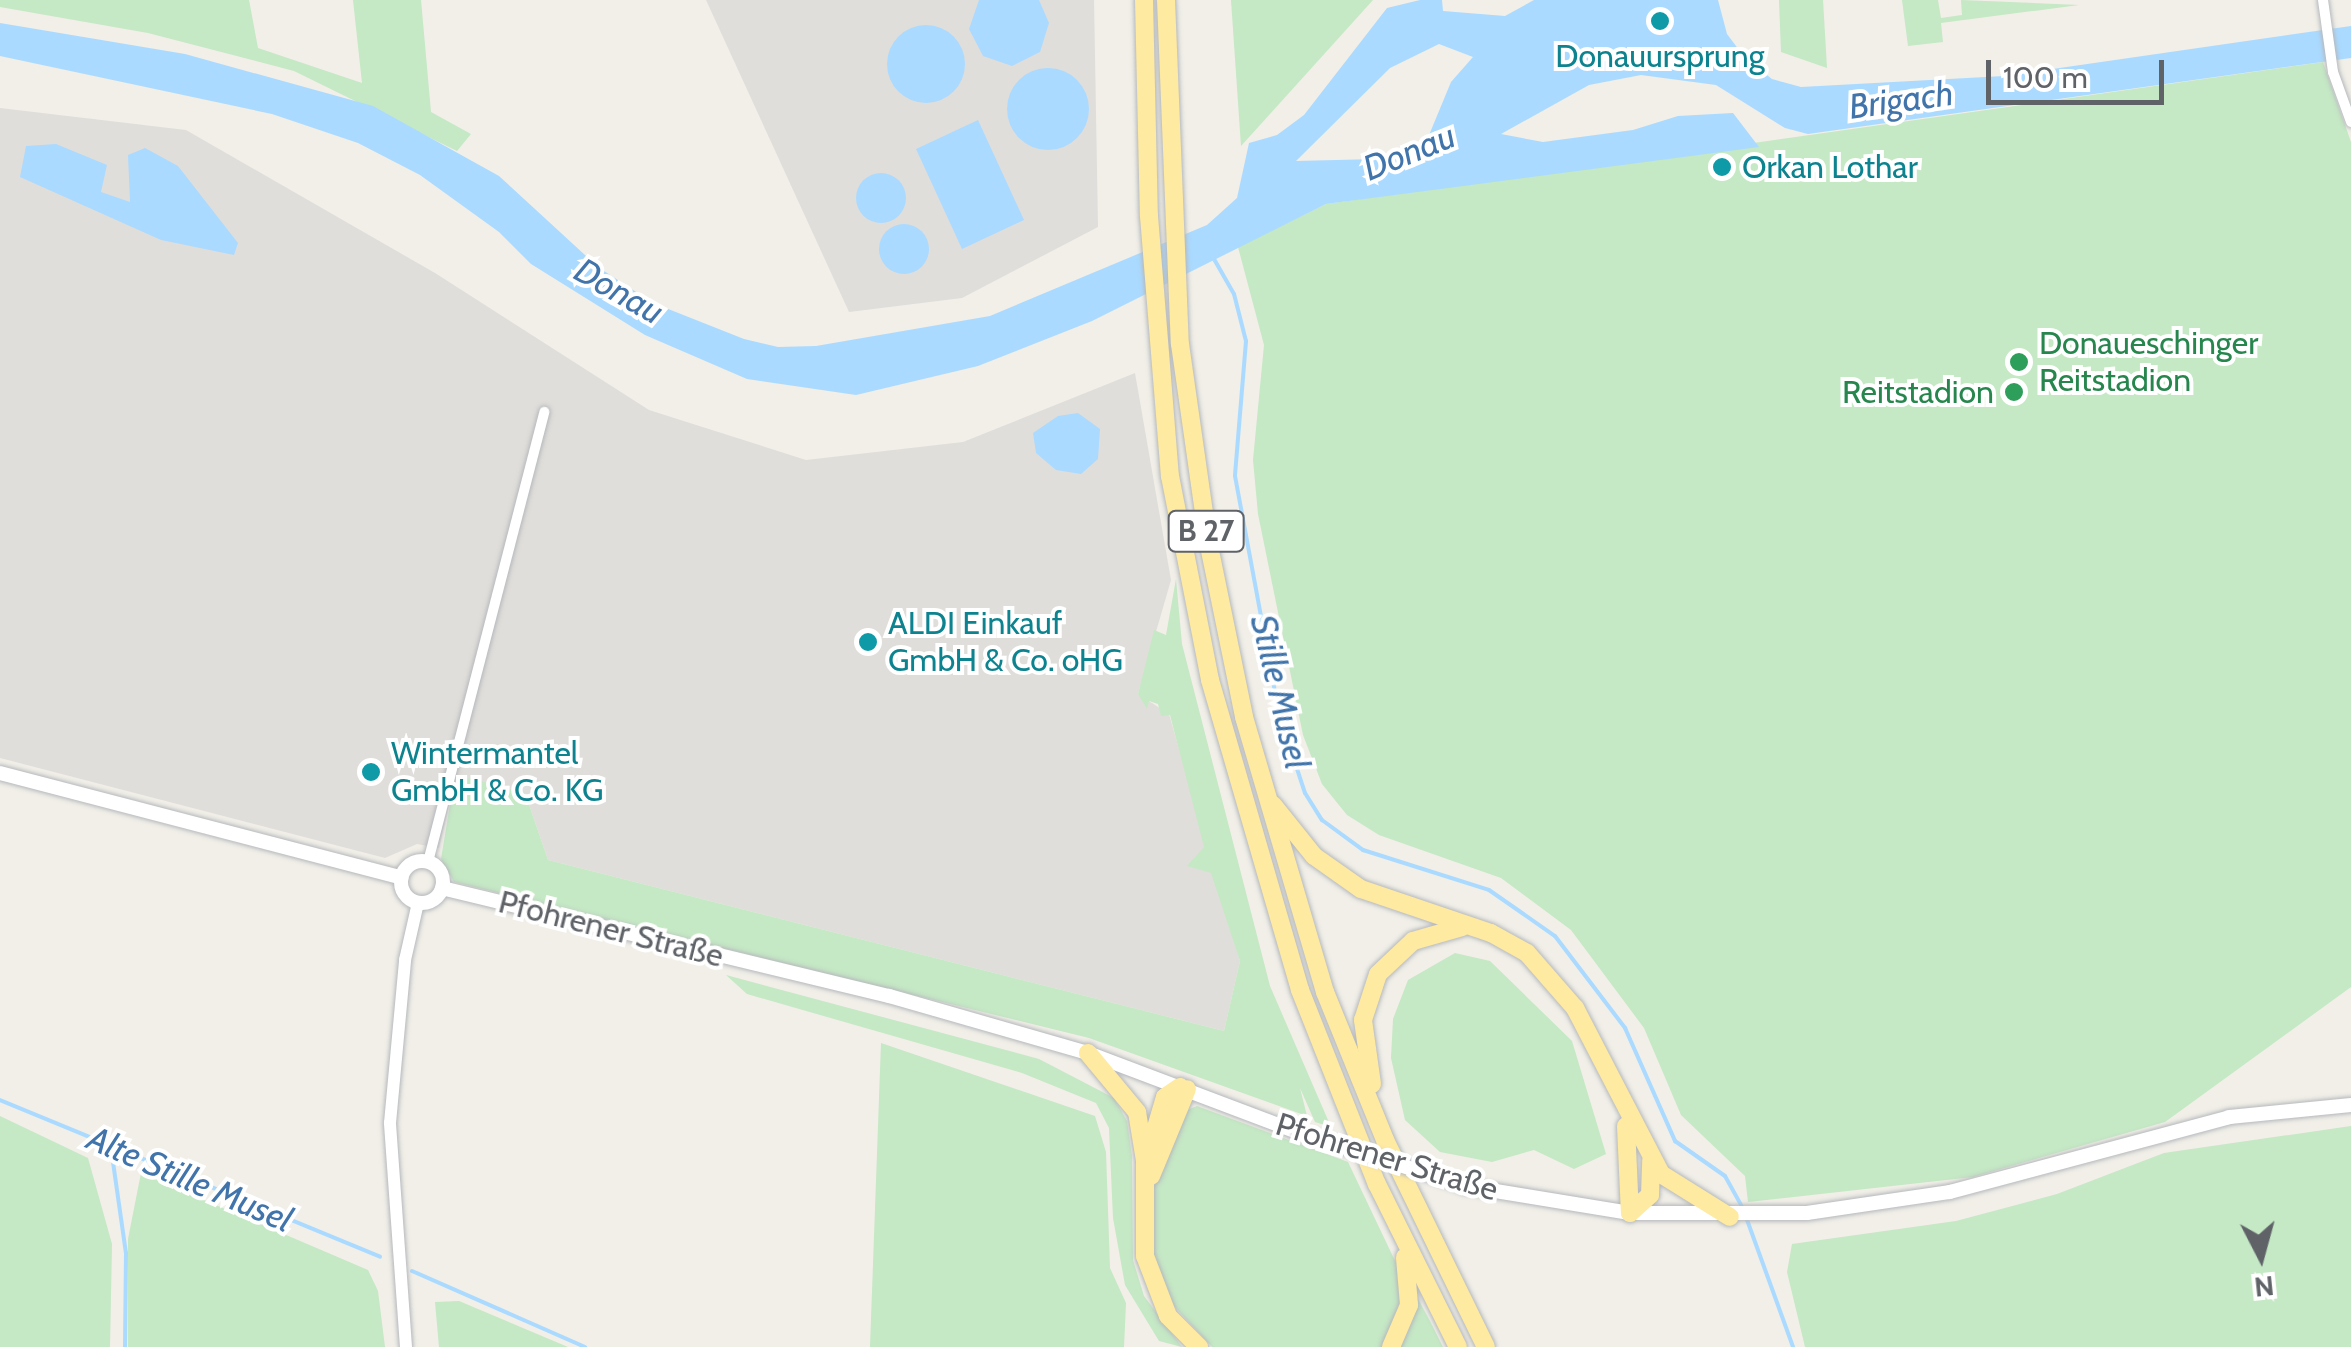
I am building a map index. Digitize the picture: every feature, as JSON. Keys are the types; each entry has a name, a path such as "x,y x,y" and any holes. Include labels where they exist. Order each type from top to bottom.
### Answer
{"highway":[{"name":"B 27","path":"1144,0 1146,170 1159,356 1186,569 1244,812 1306,1006 1400,1232 1458,1347"},
{"name":"B 27","path":"1166,0 1169,167 1180,344 1208,541 1259,778 1320,978 1385,1140 1486,1347"},
{"path":"1259,778 1288,828 1344,879 1396,904 1509,940 1558,986 1591,1036 1623,1110 1651,1160 1674,1185 1730,1217"},
{"path":"1385,1140 1363,1032 1372,986 1386,963 1413,941 1472,927"},
{"path":"1088,1053 1137,1112 1146,1161"},
{"path":"1184,1088 1165,1097 1146,1161 1142,1205 1154,1290 1168,1316 1199,1347"},
{"path":"1142,1205 1184,1088"},
{"path":"1623,1110 1632,1157 1630,1213"},
{"path":"1630,1213 1650,1196 1651,1160"},
{"path":"1391,1347 1409,1305 1400,1232"}],"main road":[{"path":"0,774 402,878"},
{"path":"428,862 440,872 442,888 436,898 418,903 407,896 402,878 412,865 428,862"},
{"name":"Pfohrener Straße","path":"442,888 889,996 1088,1053 1300,1133 1465,1186 1630,1213 1776,1216 1950,1192 2229,1117 2351,1105"}],"street":[{"path":"2323,4 2333,72 2351,122"},
{"path":"428,862 544,412"},
{"path":"406,1347 390,1123 405,960 418,903"}],"shaded area":[{"path":"706,0 1094,0 1098,227 962,298 849,312"},
{"path":"0,108 186,130 435,273 649,410 806,460 963,442 1135,373 1171,580 1138,694 1169,714 1240,961 1224,1031 548,860 525,793 452,792 439,848 417,844 385,858 0,758"}],"green space":[{"path":"0,0 249,0 258,48 362,83 353,0 421,0 431,112 471,134 457,151 294,71 148,33 0,7"},
{"path":"1231,0 1373,0 1241,146"},
{"path":"1779,0 1823,0 1827,68 1781,52"},
{"path":"1902,0 1938,0 1941,18 1962,15 1961,0 2079,5 1941,23 1943,42 1908,46"},
{"path":"2323,62 2351,142 2351,987 2165,1122 1973,1177 1748,1202 1745,1176 1681,1115 1644,1028 1571,930 1501,878 1379,835 1347,815 1322,784 1303,735 1258,514 1253,460 1264,345 1238,247 1326,204"},
{"path":"1176,579 1182,644 1270,986 1331,1127 1315,1122 1300,1088 1307,1116 1089,1038 454,882 441,859 452,792 469,778 525,793 548,860 1224,1031 1240,961 1211,873 1187,866 1204,847 1170,715 1161,716 1158,704 1149,701 1147,709 1138,694 1154,630 1166,635"},
{"path":"1455,953 1490,961 1572,1041 1606,1154 1574,1169 1534,1150 1492,1162 1440,1152 1405,1120 1391,1058 1393,1019 1408,980"},
{"path":"726,975 1039,1059 1114,1098 1127,1121 1132,1156 1133,1260 1144,1296 1182,1347 1159,1341 1125,1285 1113,1218 1109,1128 1096,1103 1022,1073 747,994"},
{"path":"881,1043 1095,1116 1106,1152 1110,1268 1126,1303 1124,1347 870,1347"},
{"path":"1197,1106 1348,1162 1397,1265 1402,1308 1383,1347 1212,1347 1173,1305 1150,1245 1152,1183 1187,1110"},
{"path":"0,1116 88,1158 112,1244 110,1347 0,1347"},
{"path":"2351,1126 2351,1347 1805,1347 1787,1272 1792,1244 1956,1221 2057,1194 2164,1153"},
{"path":"141,1173 368,1270 378,1291 385,1347 128,1347 128,1239"},
{"path":"1417,1297 1430,1321 1443,1347 1399,1347"},
{"path":"459,1301 568,1347 439,1347 435,1302"}],"water":[{"path":"979,0 1039,0 1049,23 1040,52 1012,66 983,56 969,29"},
{"path":"1420,0 1442,0 1443,11 1505,16 1534,0 1718,0 1727,34 1745,58 1772,79 1801,87 2004,76 2351,26 2351,58 1808,134 1785,128 1716,85 1641,75 1589,85 1501,134 1543,142 1633,130 1678,116 1733,113 1759,147 1326,204 1092,321 978,366 856,395 747,379 645,335 531,264 499,232 420,175 358,143 272,114 0,56 0,23 185,54 373,106 499,176 598,267 653,303 744,339 778,347 816,346 990,316 1207,225 1237,198 1249,143 1277,135 1304,115 1387,8","holes":["1439,44 1473,57 1451,82 1427,140 1377,159 1296,161 1390,68"]},
{"path":"918,25 934,25 959,42 965,64 959,86 948,97 934,103 918,103 893,86 887,72 887,56 904,31"},
{"path":"1048,68 1064,71 1077,80 1086,93 1086,125 1077,138 1064,147 1048,150 1032,147 1019,138 1010,125 1007,109 1010,93 1019,80 1032,71"},
{"path":"978,120 1024,220 962,249 916,149"},
{"path":"56,144 107,165 101,192 130,202 128,155 145,148 178,166 238,243 234,255 161,240 20,177 26,146"},
{"path":"881,173 898,181 906,198 898,215 881,223 864,215 856,198 864,181"},
{"path":"904,224 921,232 929,249 921,266 904,274 887,266 879,249 887,232"},
{"path":"1078,413 1100,429 1098,459 1081,474 1056,470 1036,453 1033,433 1058,416"}],"waterway":[{"name":"Stille Musel","path":"1214,259 1234,294 1246,341 1235,476 1279,714 1305,793 1322,820 1363,850 1489,890 1555,936 1625,1028 1675,1141 1725,1176 1743,1208"},
{"name":"Alte Stille Musel","path":"0,1100 380,1257"},
{"path":"111,1148 126,1253 125,1347"},
{"name":"Stille Musel","path":"1746,1217 1793,1347"},
{"name":"Alte Stille Musel","path":"412,1271 585,1347"}],"place":[{"name":"Donauursprung","path":"1660,21"},
{"name":"Orkan Lothar","path":"1722,167"},
{"name":"Donaueschinger Reitstadion","path":"2019,362"},
{"name":"Reitstadion","path":"2014,392"},
{"name":"ALDI Einkauf GmbH & Co. oHG","path":"868,642"},
{"name":"Wintermantel GmbH & Co. KG","path":"371,772"}],"water label":[{"name":"Brigach","path":"1901,100"},
{"name":"Donau","path":"1409,152"},
{"name":"Donau","path":"619,291"}]}
